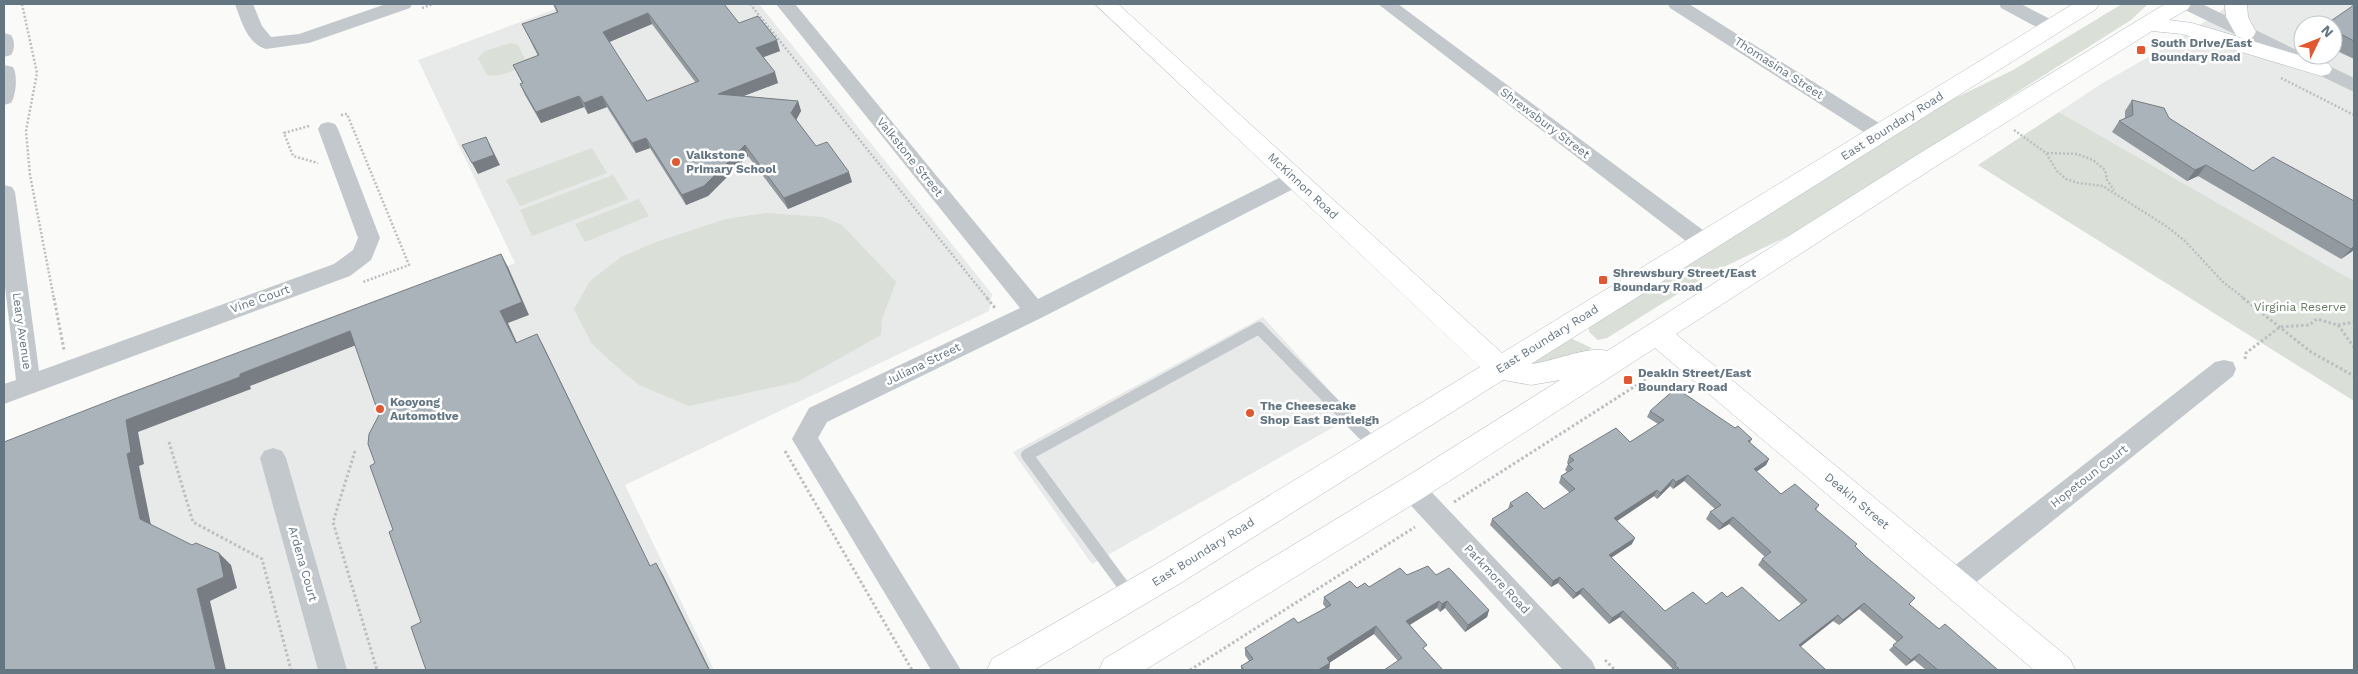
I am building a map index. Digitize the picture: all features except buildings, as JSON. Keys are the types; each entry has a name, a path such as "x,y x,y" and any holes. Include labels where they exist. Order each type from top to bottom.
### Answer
{"main road":[{"name":"McKinnon Road","path":"1106,4 1483,353 1501,367"},
{"name":"East Boundary Road","path":"1004,670 1131,596 2088,4"},
{"path":"1116,670 1412,489 1994,118 2180,4"},
{"path":"2236,4 2237,17 2244,32"},
{"path":"2147,24 2184,28 2321,70"},
{"path":"1568,326 1586,340 1618,356"},
{"name":"Deakin Street","path":"1656,333 2058,670"},
{"path":"1501,367 1519,374 1539,373 1560,370 1586,361 1618,356"}],"street":[{"path":"244,4 253,28 266,43 302,39 403,4"},
{"name":"Shrewsbury Street","path":"1387,4 1702,242"},
{"name":"Thomasina Street","path":"1678,4 1880,133"},
{"path":"2008,4 2050,27"},
{"path":"2188,4 2354,86"},
{"name":"Valkstone Street","path":"792,5 1035,310"},
{"path":"4,39 4,51"},
{"path":"4,71 6,71 7,80 4,99"},
{"name":"Vine Court","path":"29,385 342,270 363,254 369,238 326,123"},
{"name":"Juliana Street","path":"946,670 805,439 818,415 1035,310 1295,179"},
{"name":"Leary Avenue","path":"4,192 29,385 4,394"},
{"name":"Hopetoun Court","path":"1954,583 2224,369"},
{"name":"Ardena Court","path":"274,458 333,670"},
{"name":"Parkmore Road","path":"1412,489 1582,670"}],"lane":[{"path":"1131,596 1027,455 1260,328 1375,446"}],"path":[{"path":"22,4 37,73 26,131 30,174 66,358"},
{"path":"750,4 997,310 988,314"},
{"path":"2279,77 2354,115"},
{"path":"318,163 293,156 284,133 326,123 347,114 409,265 363,282"},
{"path":"1994,118 2031,140 2046,152 2055,155 2074,153 2088,157 2105,170 2109,185 2115,191 2176,233 2211,272 2311,352 2354,376"},
{"path":"2046,152 2057,171 2066,178 2078,183 2103,186 2115,191"},
{"path":"2224,369 2245,363 2246,353 2280,327 2309,325 2318,318 2338,325 2354,322"},
{"path":"2338,325 2354,347"},
{"path":"1190,670 1667,366"},
{"path":"169,442 193,522 262,559 291,670"},
{"path":"785,446 785,454 912,670"},
{"path":"355,451 333,522 377,670"}],"shaded area":[{"path":"569,4 759,4 992,294 989,311 625,485 714,670 4,670 4,455 515,263 418,60"},
{"path":"2231,4 2354,4 2354,281 2059,112 2101,84 2171,44"},
{"path":"1263,317 1353,416 1092,564 1013,452"}],"green space":[{"path":"2122,4 2148,4 2131,20 1797,232 1711,273 1607,338 1598,340 1589,332 1589,326 1951,100 2013,70"},
{"path":"511,43 518,45 526,61 523,65 508,72 487,75 478,58 485,51"},
{"name":"Virginia Reserve","path":"2059,112 2354,281 2354,401 1978,165"},
{"path":"592,148 607,173 520,206 506,180"},
{"path":"613,175 628,199 532,236 520,210"},
{"path":"639,199 649,216 585,242 575,224"},
{"path":"766,213 823,217 842,225 896,282 882,319 881,335 797,382 689,406 639,385 592,344 574,309 590,281 621,257 656,242 726,219"},
{"path":"1570,338 1592,348 1575,358 1524,366"}],"place":[{"name":"South Drive/East Boundary Road","path":"2141,50"},
{"name":"Valkstone Primary School","path":"676,162"},
{"name":"Shrewsbury Street/East Boundary Road","path":"1603,280"},
{"name":"Deakin Street/East Boundary Road","path":"1628,380"},
{"name":"Kooyong Automotive","path":"380,409"},
{"name":"The Cheesecake Shop East Bentleigh","path":"1250,413"}]}
